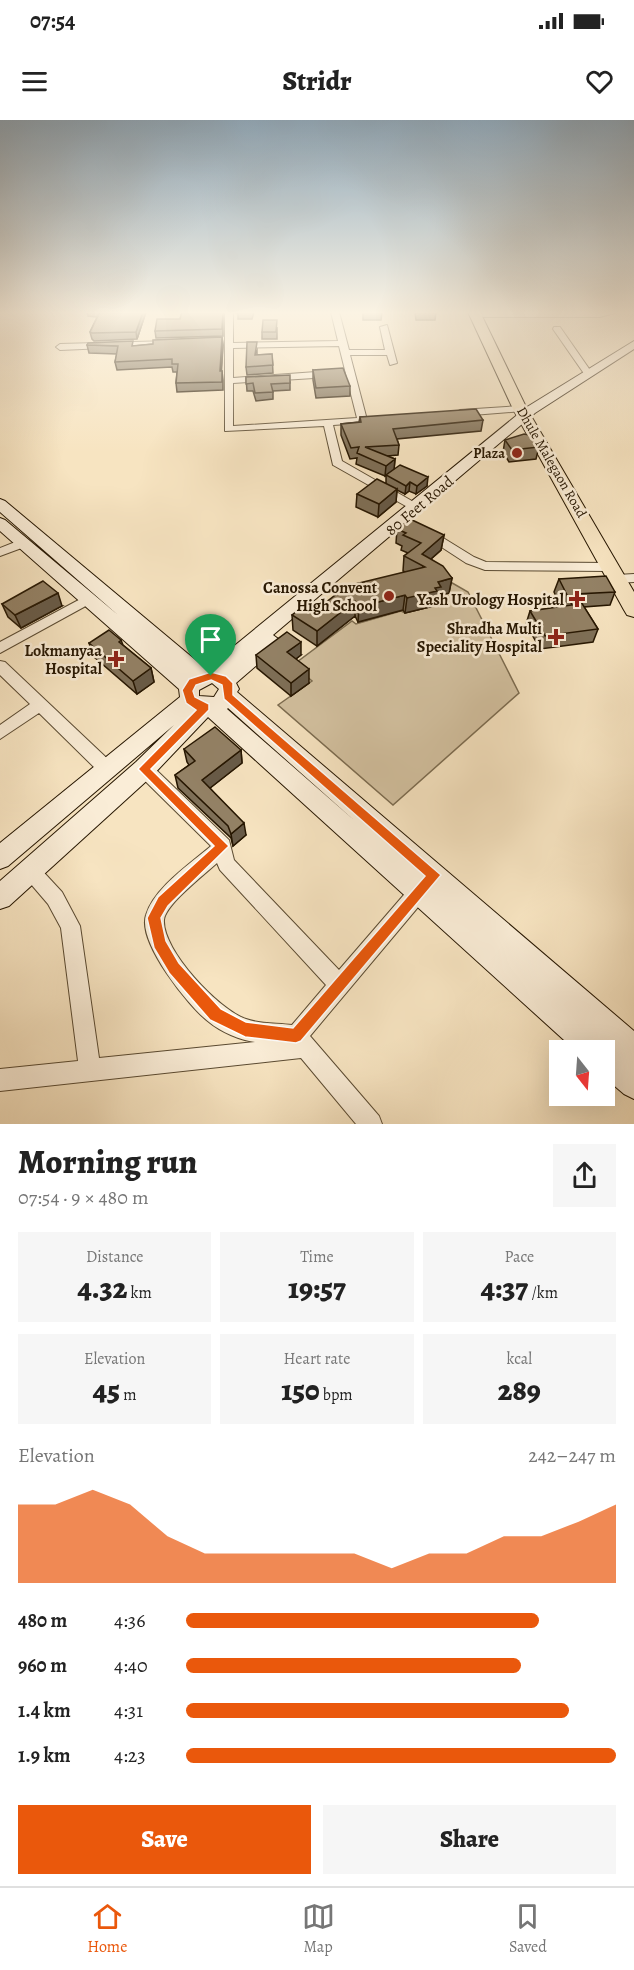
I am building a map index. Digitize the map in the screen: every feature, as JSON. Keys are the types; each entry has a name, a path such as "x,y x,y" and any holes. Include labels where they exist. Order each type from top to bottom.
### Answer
{"main road":[{"name":"Dhule Malegaon Road","path":"501,359 528,416 625,577 634,610"},
{"name":"80 Feet Road","path":"0,897 144,769 208,691 415,507 528,416 610,359"},
{"name":"80 Feet Road","path":"0,858 107,769 208,691 528,416 623,359"},
{"path":"0,504 427,883 634,1050"},
{"path":"0,523 88,599 208,691"},
{"path":"427,883 586,1040"},
{"path":"615,1068 634,1084"}],"street":[{"path":"229,359 228,429 373,419"},
{"path":"347,359 362,420"},
{"path":"392,359 393,363"},
{"path":"578,359 588,373"},
{"path":"228,381 350,373"},
{"path":"453,414 528,416"},
{"path":"328,423 337,463 415,507"},
{"path":"420,528 470,560 485,566 625,577"},
{"path":"0,552 23,543"},
{"path":"0,648 88,599"},
{"path":"0,666 107,769"},
{"path":"0,733 39,705"},
{"path":"144,769 223,846 226,864 340,985"},
{"path":"223,846 163,901 154,918 159,943 174,968 216,1015 245,1030 301,1041 371,1124"},
{"path":"30,870 55,898 70,926 90,1070"},
{"path":"0,1080 301,1041 340,985 427,883"}],"shaded area":[{"path":"447,580 468,592 519,693 393,805 278,705 312,681 293,665 352,621 356,624 401,611 405,613 434,606 433,603 438,602 438,596 449,593 442,582"}],"building":[{"path":"116,359 221,359 222,382 176,383 178,364 172,364 172,359 115,362"},
{"path":"246,359 272,359 273,365 246,367"},
{"path":"343,368 350,386 316,388 313,370"},
{"path":"290,375 290,383 271,384 273,392 255,393 253,383 246,384 246,377"},
{"path":"476,409 483,420 393,429 399,445 365,447 395,459 386,466 357,453 359,447 351,448 341,424 361,422 360,417"},
{"path":"524,434 529,435 539,447 512,450 505,440"},
{"path":"400,465 428,477 417,486 410,482 406,486 386,475"},
{"path":"377,479 397,489 379,504 357,494"},
{"path":"410,519 444,535 422,554 443,566 452,578 438,582 441,587 435,588 437,591 407,598 405,595 359,607 355,601 317,631 292,615 312,600 321,606 347,586 425,567 404,556 421,543 403,535 406,533 397,529"},
{"path":"606,576 615,592 576,594 598,629 545,636 530,611 572,605 559,579"},
{"path":"43,581 58,593 15,615 2,604"},
{"path":"109,630 121,640 119,642 151,668 133,681 89,643"},
{"path":"287,632 301,642 287,652 309,669 291,683 256,655"},
{"path":"215,727 241,750 202,780 244,823 231,834 228,826 175,775 195,761 184,749"}],"place":[{"name":"Plaza","path":"517,453"},
{"name":"Canossa Convent High School","path":"389,596"},
{"name":"Yash Urology Hospital","path":"577,599"},
{"name":"Shradha Multi Speciality Hospital","path":"556,637"},
{"name":"Lokmanyaa Hospital","path":"116,659"}],"route":[{"path":"211,676 222,678 228,683 228,696 434,875 296,1036 245,1030 216,1015 197,997 174,968 159,943 154,918 163,901 223,846 144,769 205,707 198,706 190,700 188,690 193,682 202,677 211,676"}]}
